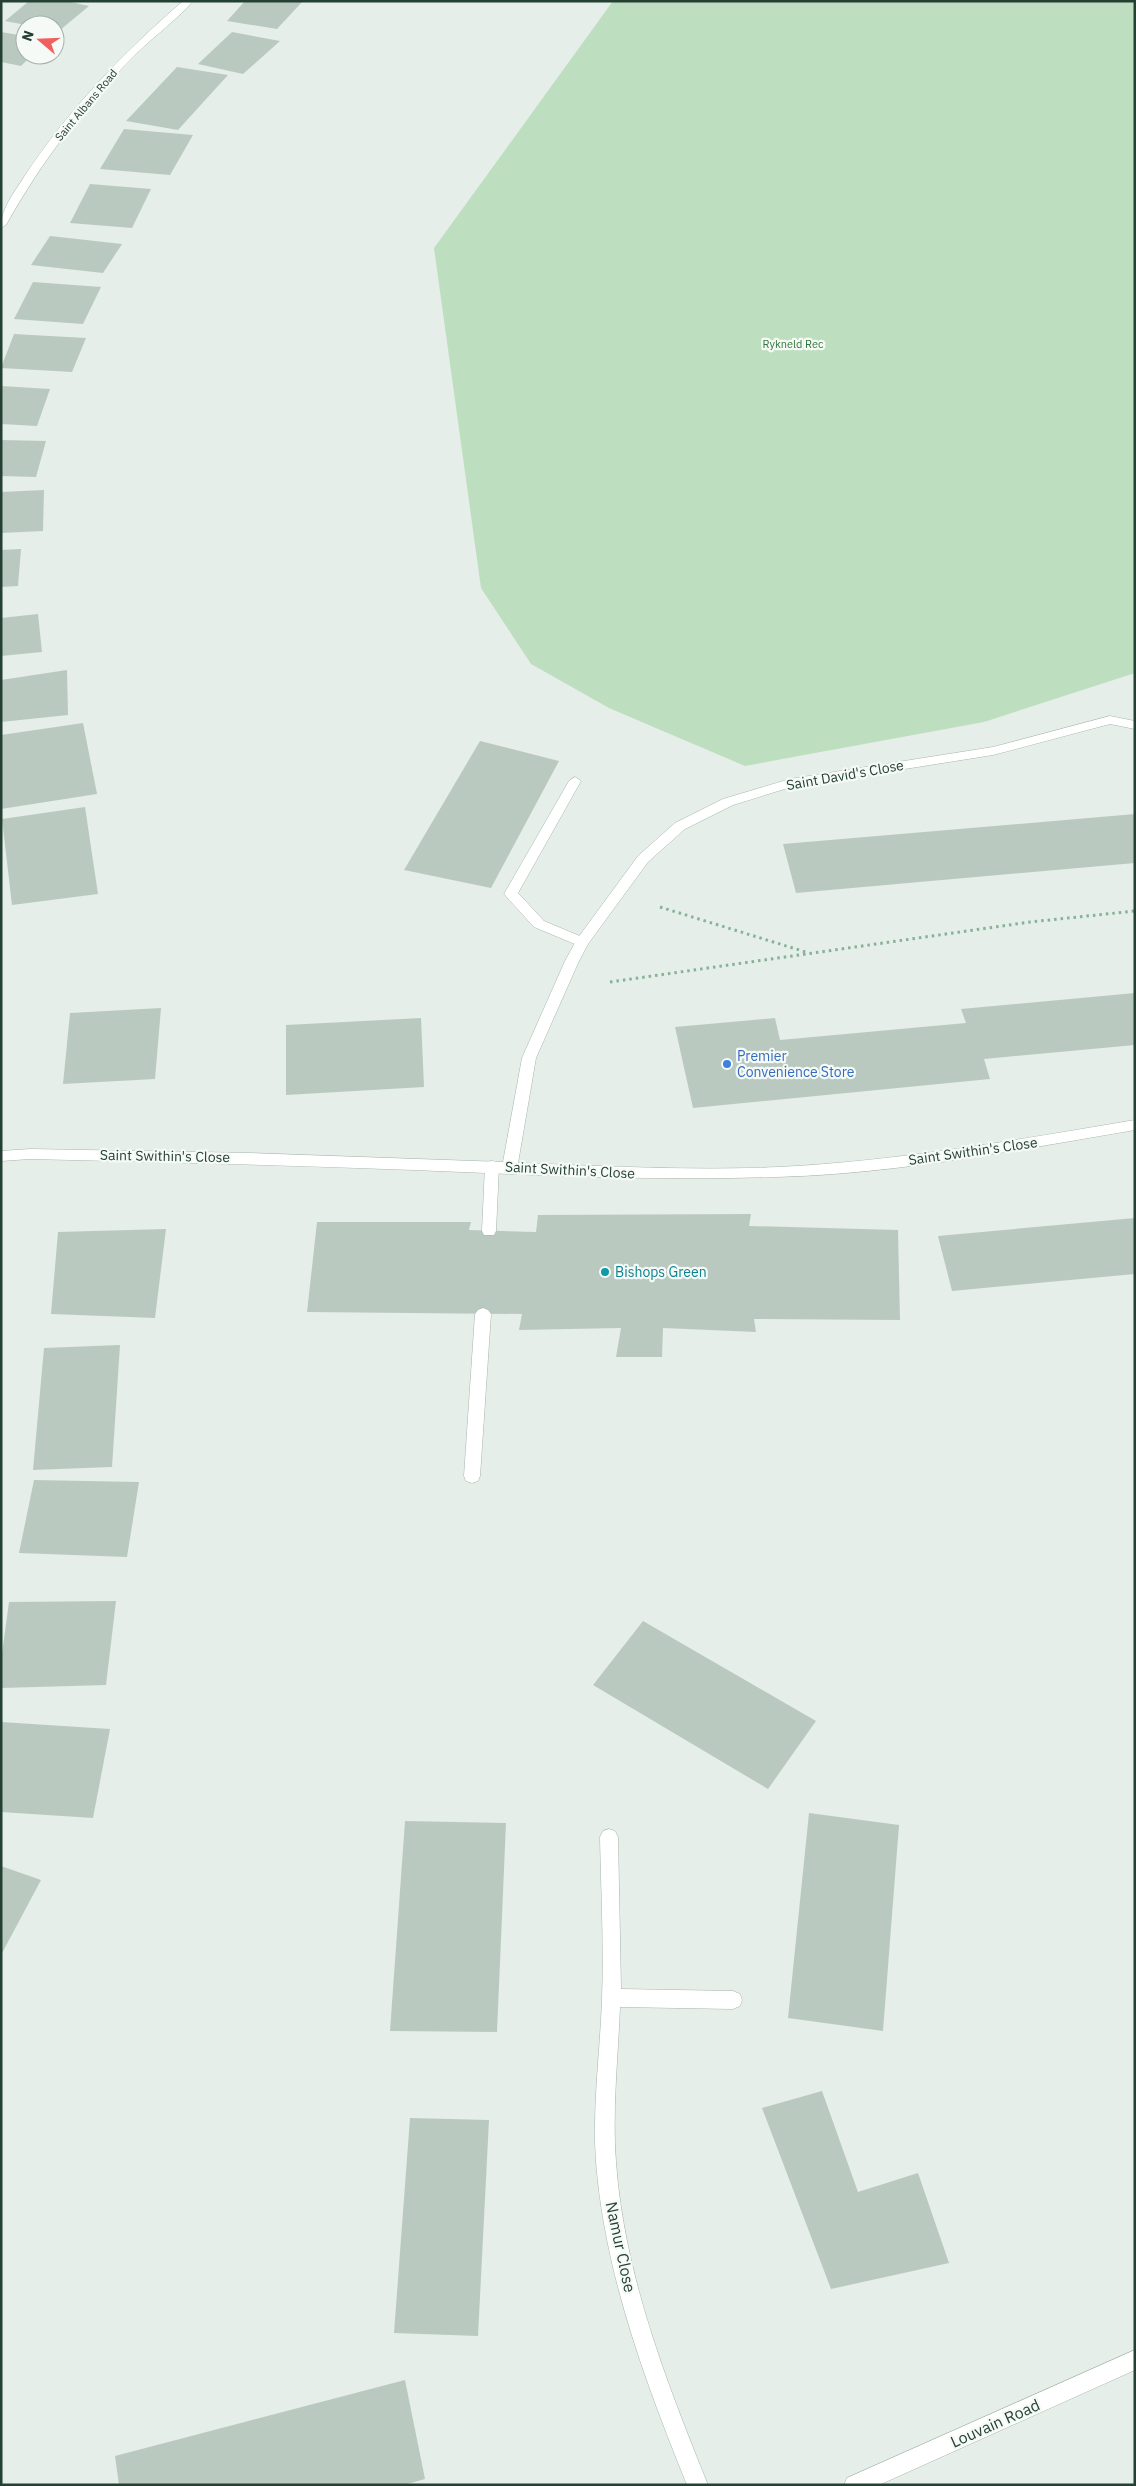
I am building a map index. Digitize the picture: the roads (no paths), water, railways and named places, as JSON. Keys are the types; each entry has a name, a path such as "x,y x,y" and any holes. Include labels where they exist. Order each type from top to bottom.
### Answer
{"street":[{"name":"Saint Albans Road","path":"1,225 14,199 69,122 126,58 189,1"},
{"name":"Saint David's Close","path":"510,1167 529,1058 582,942 643,859 680,826 728,802 790,782 993,750 1110,720 1135,725"},
{"path":"575,781 511,894 539,924 582,942"},
{"name":"Saint Swithin's Close","path":"1,1156 59,1154 492,1166 660,1174 779,1172 988,1150 1135,1125"},
{"path":"489,1231 492,1166"},
{"path":"472,1476 483,1314"},
{"name":"Namur Close","path":"610,1837 611,1998 604,2104 606,2163 612,2208 631,2295 658,2390 698,2485"},
{"path":"611,1998 733,2000"},
{"name":"Louvain Road","path":"854,2485 1135,2360"}],"place":[{"name":"Premier Convenience Store","path":"727,1064"},
{"name":"Bishops Green","path":"605,1272"}],"park label":[{"name":"Rykneld Rec","path":"793,344"}]}
